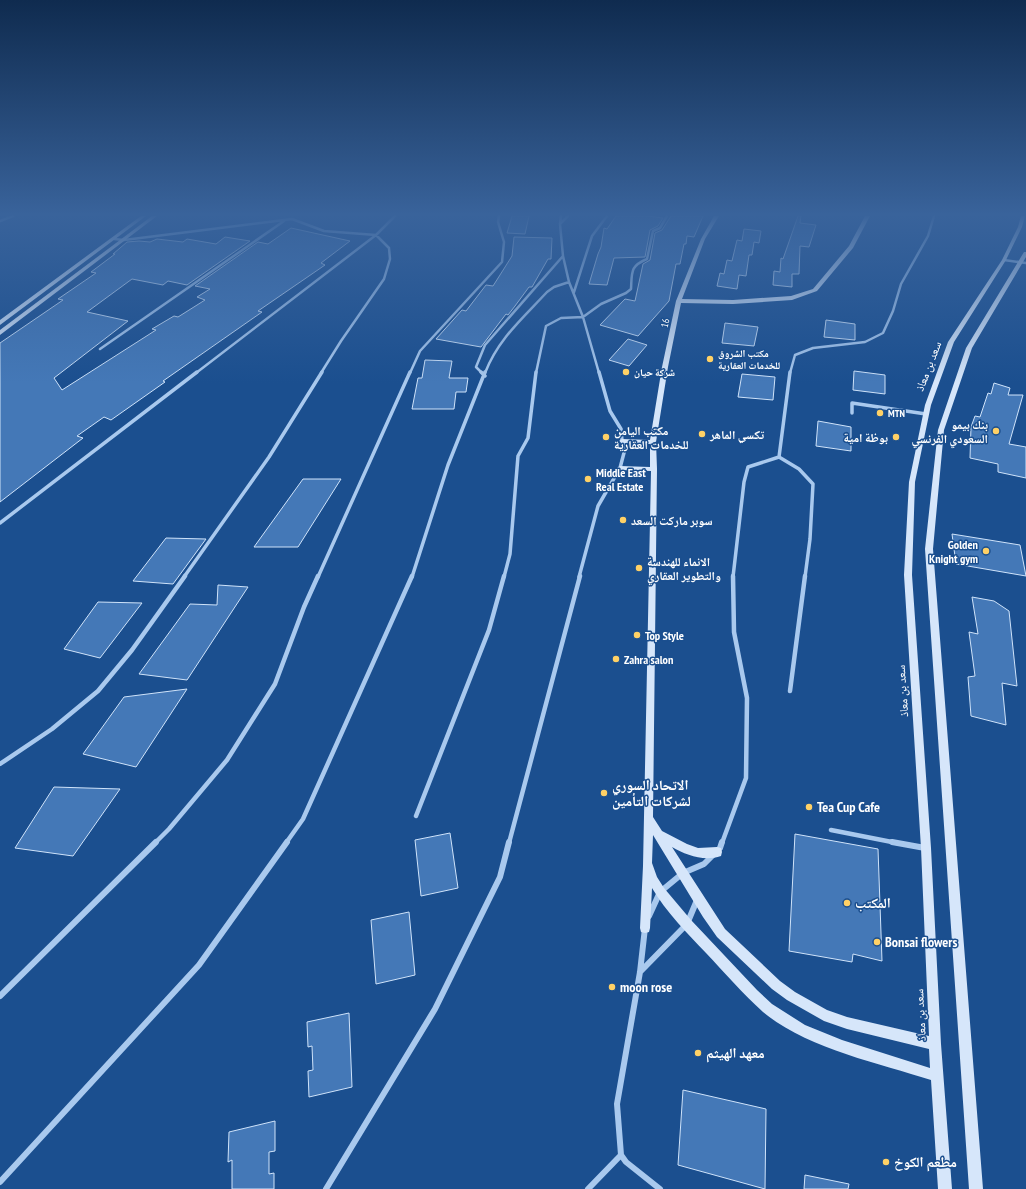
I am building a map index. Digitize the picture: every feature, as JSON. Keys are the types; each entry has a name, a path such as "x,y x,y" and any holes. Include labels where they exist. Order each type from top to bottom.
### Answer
{"street":[{"path":"0,323 70,271"},
{"path":"0,333 82,271"},
{"path":"100,349 212,271"},
{"path":"0,523 328,271"},
{"path":"0,764 52,729 98,691 132,650 248,488 288,429 341,341 384,279 387,271"},
{"path":"0,996 169,828 227,760 275,684 304,607 420,351 493,271"},
{"path":"485,376 476,367 485,345 550,271"},
{"path":"326,1189 435,1009 500,876 598,506 620,468 625,449 622,441 621,429 610,411 583,317 569,282 567,271"},
{"path":"574,292 581,271"},
{"path":"416,816 488,630 510,554 518,456 528,438 537,362 546,326 561,318 583,317 601,304 626,293 630,289 632,271"},
{"name":"16","path":"645,928 654,469 653,442 665,367 679,301 690,271"},
{"path":"679,301 733,302 792,298 815,290 830,271"},
{"path":"779,457 791,367 795,354 813,348 865,342 883,333 893,311 901,284 908,271"},
{"name":"سعد بن معاذ","path":"945,1189 935,1044 926,848 908,575 912,482 928,405 951,342 997,271"},
{"path":"976,1189 929,549 941,430 969,348 1019,271"},
{"path":"0,1182 199,965 303,818 409,586 448,465 489,363 505,336 547,292 554,287 569,282"},
{"path":"852,412 852,402 926,414"},
{"path":"622,441 653,442"},
{"path":"660,1189 626,1162 621,1155 617,1104 640,972 645,928 652,906 660,892 670,882 683,873 704,864 720,848 727,834 746,778 747,698 734,632 733,578 744,482 748,467 779,457 799,469 813,484 810,539 790,691"},
{"path":"620,468 654,469"},
{"path":"648,818 707,913 722,934 760,972 791,996 824,1015 846,1023 935,1044"},
{"path":"831,830 926,848"},
{"path":"657,834 670,842 698,853 717,852"},
{"path":"647,863 653,880 660,892 687,924 768,1008 801,1030 842,1046 938,1076"},
{"path":"640,972 687,924 694,910 698,897"},
{"path":"588,1189 621,1155"}],"building":[{"path":"92,271 206,271 187,285 168,281 163,285 132,279 87,312 128,321 54,378 62,390 156,330 152,329 174,316 178,317 205,300 197,297 210,289 195,286 216,271 316,271 258,311 262,312 163,381 165,382 111,420 104,417 77,436 83,438 0,502 0,343 63,300 58,299 96,273"},
{"path":"502,271 541,271 532,287 529,287 508,315 506,314 481,347 436,339 462,310 466,311 486,285 493,286"},
{"path":"593,271 611,271 607,285 589,284"},
{"path":"641,271 675,271 669,301 638,336 600,325 625,299 635,301"},
{"path":"725,271 747,271 746,276 739,275 737,289 717,286 720,273 724,274"},
{"path":"774,271 799,271 799,274 792,274 792,287 773,285"},
{"path":"826,320 855,324 855,340 824,337"},
{"path":"725,323 758,327 754,346 722,343"},
{"path":"628,339 647,345 629,366 609,360"},
{"path":"425,360 452,361 449,378 468,378 466,392 456,392 454,409 412,409 418,378 422,378"},
{"path":"854,371 885,375 885,394 853,390"},
{"path":"742,374 775,377 773,400 738,397"},
{"path":"994,383 1010,388 1008,395 1023,395 1009,444 1026,447 1026,478 998,472 998,464 970,458 971,427 975,416 980,417 988,393 991,394"},
{"path":"818,421 851,427 851,451 816,446"},
{"path":"303,479 341,479 298,547 254,547"},
{"path":"952,534 1020,545 1026,576 956,564"},
{"path":"166,538 206,539 173,584 133,581"},
{"path":"218,585 248,587 187,680 139,674 190,604 217,605"},
{"path":"972,597 994,601 1009,611 1017,686 1002,683 1006,725 971,716 968,677 975,676 969,632 978,634"},
{"path":"98,602 142,603 100,658 64,649"},
{"path":"187,689 136,767 83,754 124,697"},
{"path":"54,787 120,789 73,856 15,848"},
{"path":"450,833 458,888 421,896 415,840"},
{"path":"795,834 878,849 882,961 853,954 852,962 789,951"},
{"path":"409,912 415,975 376,984 371,920"},
{"path":"349,1013 352,1087 309,1097 308,1071 313,1070 312,1046 308,1047 307,1022"},
{"path":"683,1090 766,1109 765,1189 678,1165"},
{"path":"275,1121 275,1151 269,1152 269,1174 274,1173 274,1189 232,1189 232,1160 228,1162 229,1132"},
{"path":"805,1175 849,1184 848,1189 804,1189"}],"place":[{"name":"مكتب الشروق للخدمات العقارية","path":"710,359"},
{"name":"شركة حيان","path":"626,372"},
{"name":"MTN","path":"880,413"},
{"name":"بنك بيمو السعودي الفرنسي","path":"996,431"},
{"name":"تكسي الماهر","path":"702,434"},
{"name":"مكتب اليامن للخدمات العقارية","path":"606,437"},
{"name":"بوظة امية","path":"896,437"},
{"name":"Middle East Real Estate","path":"588,479"},
{"name":"سوبر ماركت السعد","path":"623,520"},
{"name":"Golden Knight gym","path":"986,551"},
{"name":"الانماء للهندسة والتطوير العقاري","path":"639,568"},
{"name":"Top Style","path":"637,635"},
{"name":"Zahra salon","path":"616,659"},
{"name":"الاتحاد السوري لشركات التأمين","path":"604,793"},
{"name":"Tea Cup Cafe","path":"809,807"},
{"name":"المكتب","path":"847,903"},
{"name":"Bonsai flowers","path":"877,942"},
{"name":"moon rose","path":"612,987"},
{"name":"معهد الهيثم","path":"698,1053"},
{"name":"مطعم الكوخ","path":"886,1162"}]}
